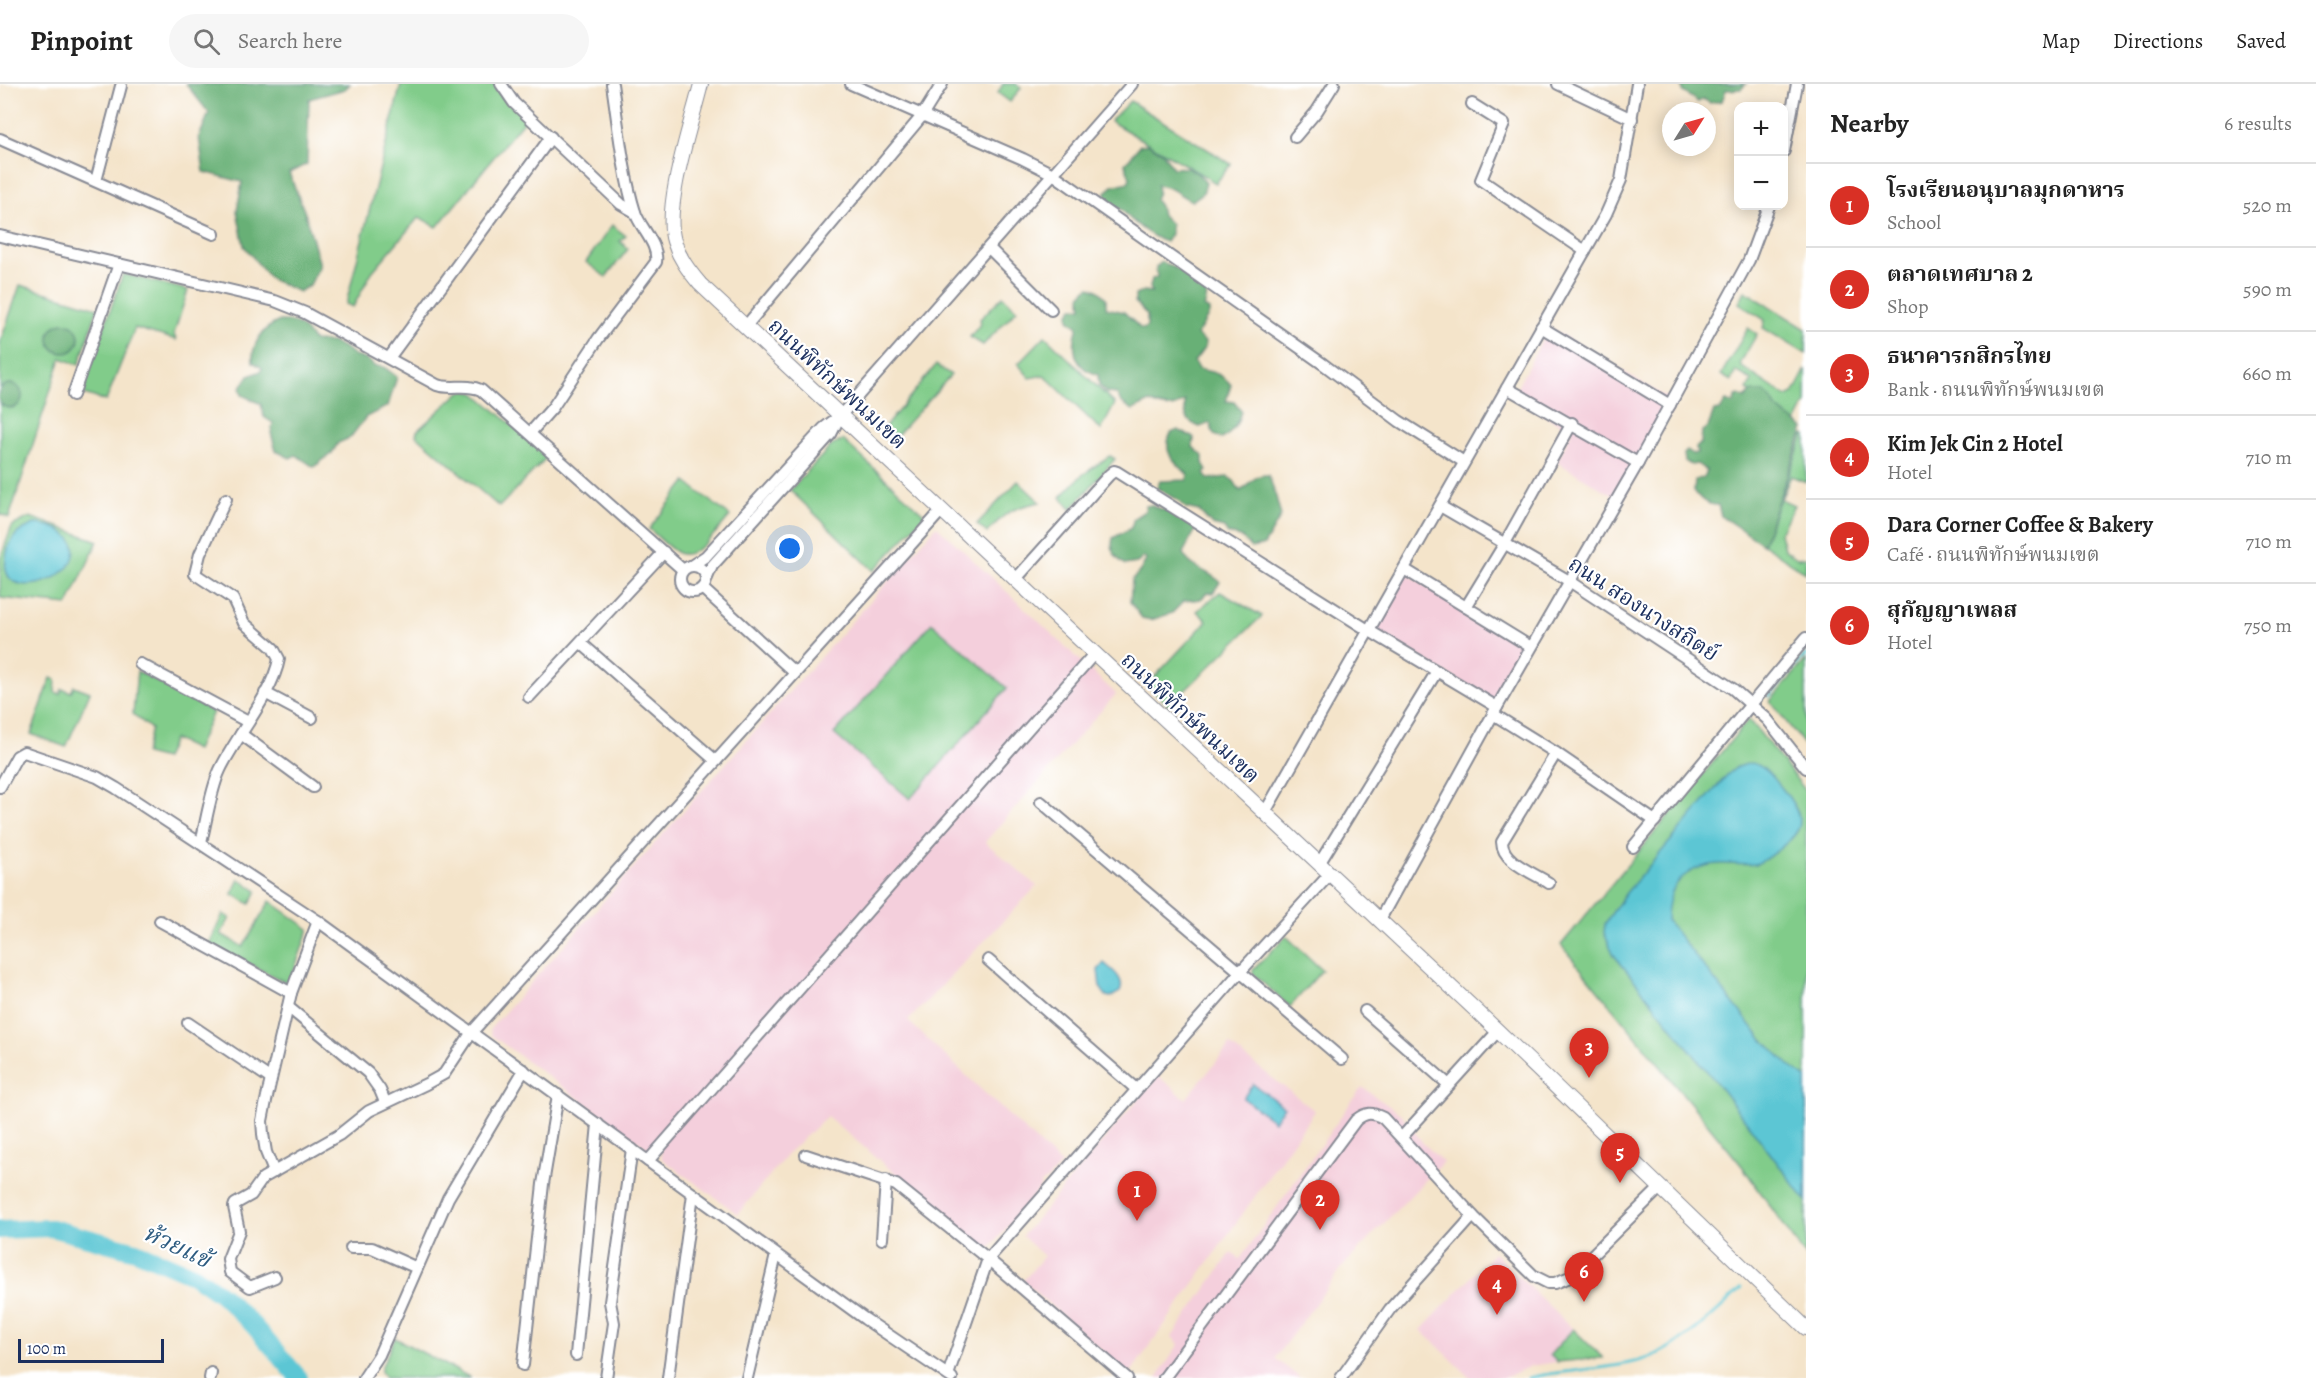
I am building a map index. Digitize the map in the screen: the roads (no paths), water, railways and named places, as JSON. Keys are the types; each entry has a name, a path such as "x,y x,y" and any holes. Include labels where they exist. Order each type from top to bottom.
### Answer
{"main road":[{"name":"ถนนพิทักษ์พนมเขต","path":"701,84 675,190 671,219 673,240 678,254 694,276 1264,814 1498,1031 1806,1328"}],"street":[{"path":"501,84 514,103 621,204 635,212"},
{"path":"530,433 553,407 598,339 656,262 656,250 635,212 612,84"},
{"path":"851,84 1053,174 1323,364 1399,421 1464,462"},
{"path":"746,326 922,116 942,84"},
{"path":"841,415 831,434 712,566 704,584 695,592 684,589 680,582 687,568 706,556 824,428 841,415 1132,84"},
{"path":"1295,137 1317,111 1334,84"},
{"path":"1557,84 1632,119"},
{"path":"1264,814 1585,250 1621,180 1637,84"},
{"path":"1788,130 1797,84"},
{"path":"96,181 121,86"},
{"path":"1472,104 1504,124 1481,180 1585,250"},
{"path":"389,358 550,137"},
{"path":"0,140 214,234"},
{"path":"1379,921 1495,710 1670,405 1749,260 1767,210"},
{"path":"0,236 275,301 305,313 437,385 447,388 472,386 481,390 664,552 687,568 703,572 704,584 795,673"},
{"path":"989,248 1051,310"},
{"path":"73,395 118,264"},
{"path":"1541,327 1670,405"},
{"path":"1507,388 1572,423 1638,463"},
{"path":"1466,607 1505,543 1572,423"},
{"path":"1015,580 1114,471 1437,671 1655,821"},
{"path":"201,843 219,772 265,693 278,667 279,659 276,652 244,623 233,599 195,574 200,554 226,499"},
{"name":"ถนน สองนางสถิตย์","path":"1440,506 1570,582 1733,689 1767,719 1806,768"},
{"path":"275,1277 250,1287 230,1272 228,1264 239,1231 234,1205 251,1195 263,1178 339,1135 369,1111 444,1074 472,1032 942,510"},
{"path":"529,697 664,552"},
{"path":"1404,569 1531,647"},
{"path":"1633,847 1806,638"},
{"path":"581,643 716,760"},
{"path":"648,1161 1094,654"},
{"path":"140,664 248,722"},
{"path":"1319,864 1437,671"},
{"path":"265,693 312,718"},
{"path":"241,734 313,787"},
{"path":"0,787 17,756 22,752 97,777 318,921 776,1255 950,1376 988,1259 1136,1089 1330,874"},
{"path":"1549,883 1509,858 1502,848 1502,842 1556,753"},
{"path":"1041,802 1342,1059"},
{"path":"160,921 291,993"},
{"path":"274,1172 266,1152 262,1121 291,993 318,921"},
{"path":"988,960 1136,1089"},
{"path":"288,1007 368,1073 385,1102"},
{"path":"1365,1011 1449,1085"},
{"path":"189,1023 271,1079"},
{"path":"1402,1137 1498,1031"},
{"path":"364,1378 379,1355 448,1198 524,1070"},
{"path":"523,1365 543,1184 558,1095"},
{"path":"1164,1378 1362,1115 1375,1114 1383,1118 1473,1216 1534,1276 1548,1283 1556,1283 1570,1277 1660,1188"},
{"path":"576,1355 598,1124"},
{"path":"606,1378 614,1323 610,1302 632,1149"},
{"path":"806,1155 896,1185 988,1259 1127,1378"},
{"path":"882,1239 886,1180"},
{"path":"668,1378 693,1194"},
{"path":"1341,1378 1390,1310 1473,1216"},
{"path":"351,1248 372,1248 417,1268"},
{"path":"747,1378 776,1255"}],"water":[{"path":"35,524 51,527 65,534 74,546 74,554 66,569 53,578 37,584 20,584 9,577 6,566 7,553 17,534"},
{"path":"1751,763 1767,771 1788,796 1800,819 1797,831 1787,843 1758,863 1718,864 1695,869 1686,874 1674,888 1670,898 1667,921 1763,1040 1806,1078 1806,1201 1723,1091 1614,955 1604,933 1605,924 1626,893 1727,775 1737,767"},
{"path":"1104,963 1117,975 1121,983 1120,992 1111,997 1106,996 1100,987 1098,970"},
{"path":"1253,1084 1284,1107 1274,1121 1243,1098"}],"waterway":[{"path":"1769,696 1806,654"},
{"name":"ห้วยแข้","path":"0,1230 51,1228 136,1251 195,1276 222,1295 253,1325 299,1378"},
{"path":"1528,1378 1628,1364 1655,1355 1695,1330 1741,1288"}],"place":[{"name":"ธนาคารกสิกรไทย","path":"1589,1078"},
{"name":"Dara Corner Coffee & Bakery","path":"1620,1183"},
{"name":"โรงเรียนอนุบาลมุกดาหาร","path":"1137,1221"},
{"name":"ตลาดเทศบาล 2","path":"1320,1230"},
{"name":"สุกัญญาเพลส","path":"1584,1302"},
{"name":"Kim Jek Cin 2 Hotel","path":"1497,1315"}]}
